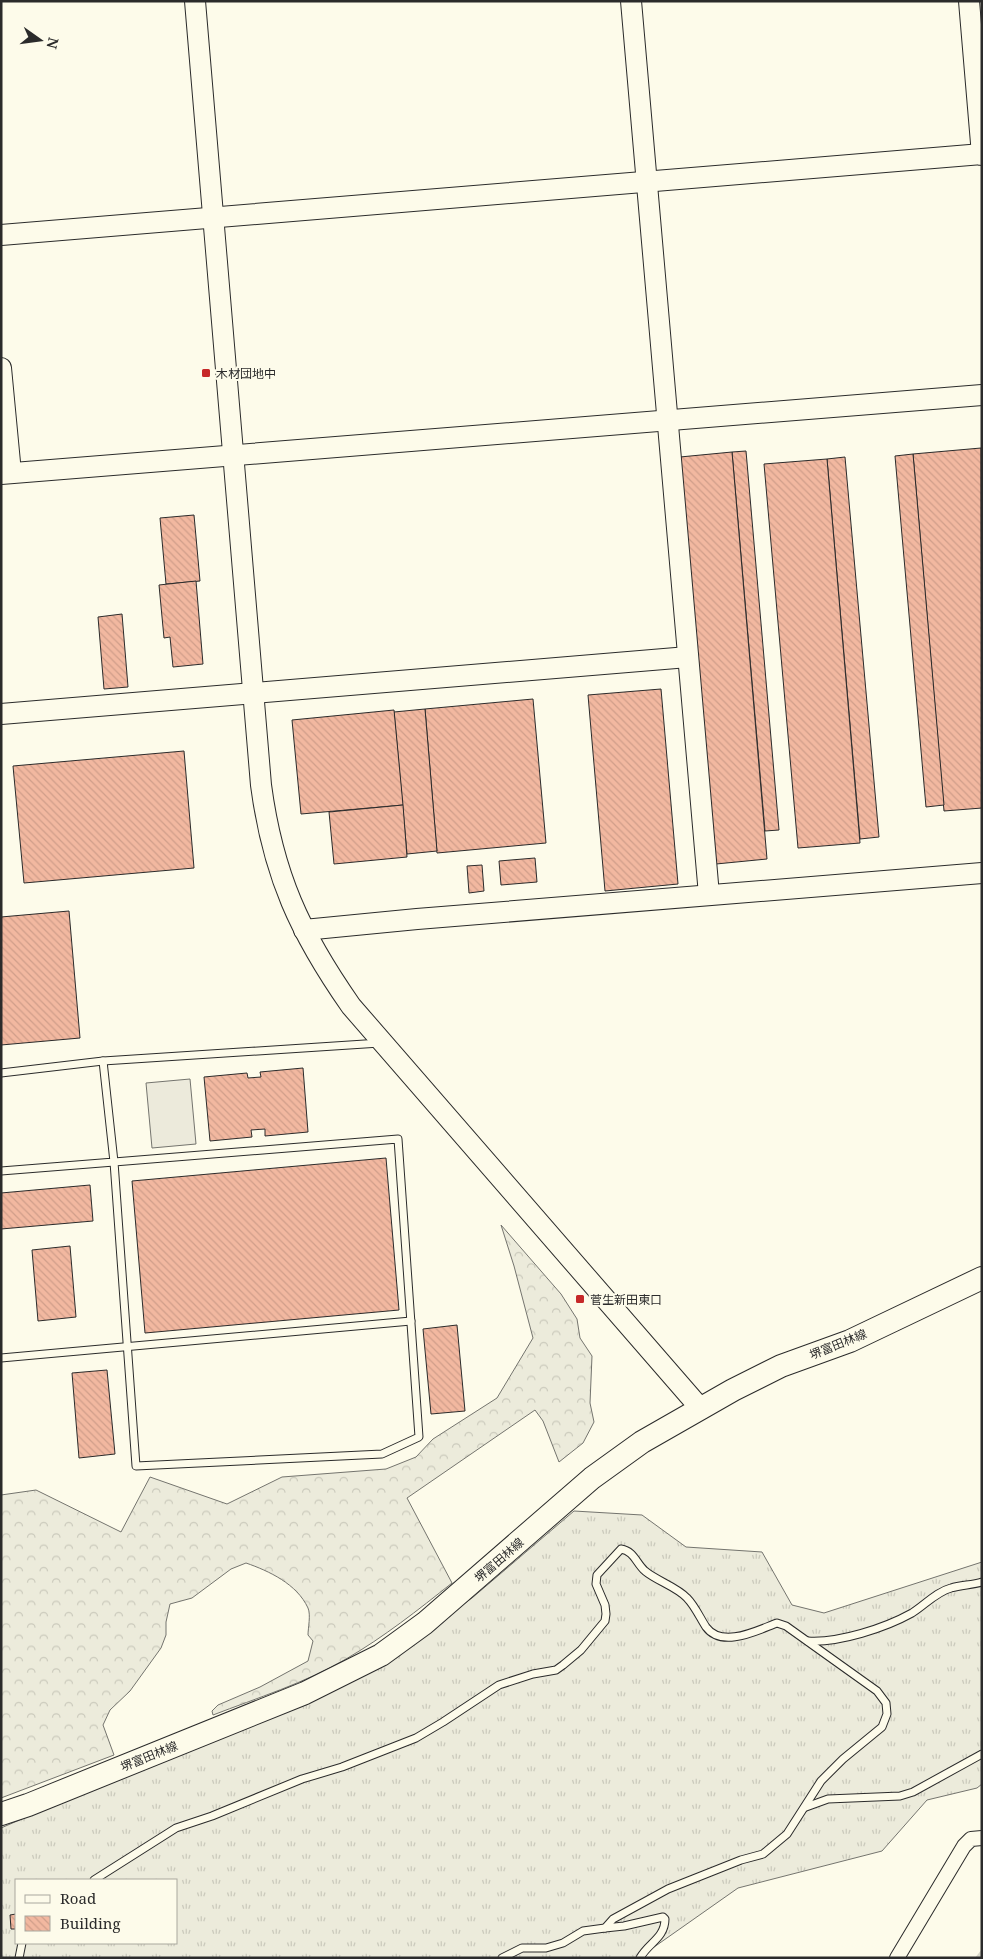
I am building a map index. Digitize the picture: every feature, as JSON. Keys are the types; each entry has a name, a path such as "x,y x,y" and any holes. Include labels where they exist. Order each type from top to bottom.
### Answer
{"main road":[{"name":"堺富田林線","path":"1,1814 28,1805 328,1683 381,1654 425,1623 617,1459 733,1390 781,1366 850,1341 982,1278"}],"street":[{"path":"195,1 261,785 270,838 286,892 304,930 331,977 351,1006 381,1043 700,1409"},
{"path":"631,1 709,895"},
{"path":"1,235 982,155 969,1"},
{"path":"1,368 6,474 982,395"},
{"path":"1,714 688,657"},
{"path":"304,930 352,924 982,873"},
{"path":"897,1958 964,1846 972,1839 982,1838"}],"lane":[{"path":"1,1073 104,1061 381,1043"},
{"path":"1,1172 114,1162 398,1139 419,1437 382,1454 136,1466 114,1162 104,1061"},
{"path":"1,1358 411,1321"},
{"path":"96,1879 176,1828 212,1816 302,1779 416,1738 498,1685 532,1674 556,1670 581,1650 605,1621 605,1604 596,1584 597,1575 621,1549 627,1550 634,1556 639,1566 650,1576 687,1597 707,1629 713,1635 726,1638 752,1632 777,1623 786,1626 876,1692 886,1703 887,1714 882,1727 843,1759 821,1781 787,1834 763,1854 741,1860 668,1889 613,1919 604,1928"},
{"path":"806,1641 826,1641 864,1632 906,1616 951,1588 982,1582"},
{"path":"806,1807 828,1799 900,1796 913,1792 982,1754"},
{"path":"502,1958 522,1948 546,1948 563,1943 583,1931 624,1926 663,1917 665,1925 662,1933 644,1950 640,1958"},
{"path":"19,1958 19,1949 22,1944"}],"green space":[{"path":"501,1225 561,1294 577,1319 580,1338 592,1356 590,1403 594,1422 583,1443 559,1462 543,1421 535,1410 407,1498 452,1583 360,1651 330,1668 281,1690 213,1715 212,1711 218,1705 260,1687 308,1661 313,1641 308,1635 309,1611 303,1600 290,1585 273,1574 246,1563 231,1569 192,1598 170,1604 166,1622 166,1635 161,1648 130,1691 110,1710 103,1725 114,1755 1,1798 1,1495 36,1490 121,1532 150,1477 227,1504 282,1477 386,1469 416,1457 433,1439 497,1398 533,1338"},
{"path":"574,1511 642,1515 686,1547 762,1552 792,1605 824,1613 982,1562 982,1784 977,1788 927,1800 882,1851 738,1888 647,1952 644,1958 1,1958 1,1828 54,1805 433,1625 472,1598"}],"shaded area":[{"path":"190,1079 196,1144 152,1148 146,1083"}],"building":[{"path":"981,448 982,808 944,811 913,454"},
{"path":"746,451 779,830 765,831 732,452"},
{"path":"732,452 767,859 716,864 680,457"},
{"path":"913,454 944,805 926,807 895,456"},
{"path":"845,457 879,837 860,839 827,459"},
{"path":"827,459 860,843 798,848 764,464"},
{"path":"194,515 200,581 166,584 160,518"},
{"path":"196,581 203,664 173,667 170,637 164,638 159,585"},
{"path":"122,614 128,687 104,689 98,617"},
{"path":"661,689 678,884 605,891 588,695"},
{"path":"533,699 546,843 437,853 425,709"},
{"path":"425,709 437,851 407,854 394,712"},
{"path":"394,710 403,805 301,814 292,720"},
{"path":"184,751 194,868 24,883 13,766"},
{"path":"403,805 407,857 334,864 329,812"},
{"path":"535,858 537,882 501,885 499,861"},
{"path":"482,865 484,891 469,893 467,866"},
{"path":"69,911 80,1038 1,1045 1,917"},
{"path":"303,1068 308,1132 265,1136 265,1129 251,1130 252,1137 210,1141 204,1077 247,1073 248,1078 261,1077 260,1072"},
{"path":"386,1158 399,1310 145,1333 132,1181"},
{"path":"90,1185 93,1221 1,1229 1,1193"},
{"path":"70,1246 76,1317 38,1321 32,1250"},
{"path":"457,1325 465,1411 431,1414 423,1329"},
{"path":"107,1370 115,1454 79,1458 72,1373"},
{"path":"15,1914 15,1929 11,1929 10,1915"}],"waterway":[{"path":"978,1958 982,1953"}],"place":[{"name":"木材団地中","path":"206,373"},
{"name":"菅生新田東口","path":"580,1299"}]}
